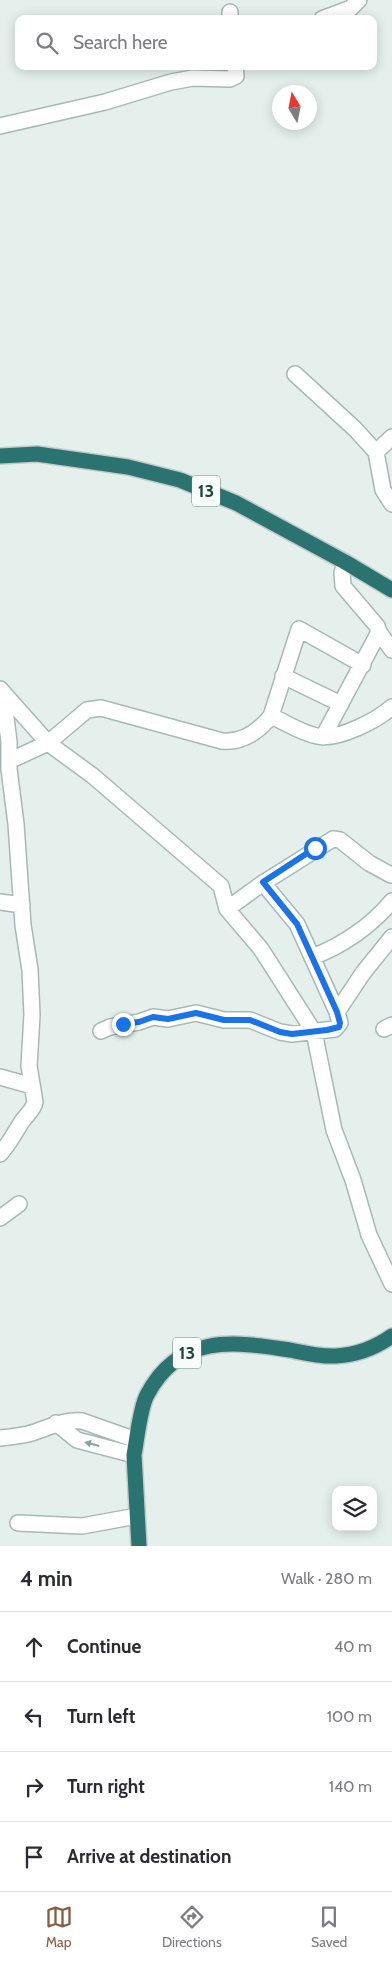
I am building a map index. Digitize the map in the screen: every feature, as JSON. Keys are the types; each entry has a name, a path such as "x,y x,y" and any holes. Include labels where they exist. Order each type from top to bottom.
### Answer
{"highway":[{"name":"13","path":"0,456 37,454 128,467 180,480 236,503 345,562 392,590"},
{"name":"13","path":"139,1546 135,1447 146,1397 161,1374 177,1358 193,1350 216,1345 238,1344 335,1356 363,1352 392,1336"}],"street":[{"path":"333,15 351,8 359,0"},
{"path":"183,80 193,70"},
{"path":"0,126 105,102 183,80 193,78 230,78 236,76 235,70"},
{"path":"295,374 355,429 376,452 383,490 392,504"},
{"path":"376,452 392,437"},
{"path":"345,562 342,573 343,586 377,626 392,650"},
{"path":"9,761 48,743 87,710 94,708 101,708 228,742 252,734 262,727 270,716 298,630 300,629 363,665"},
{"path":"323,737 379,632"},
{"path":"283,676 342,704"},
{"path":"2,691 48,743 93,776 221,886 227,909 261,950 314,1032 334,1130 353,1180 369,1235 392,1284"},
{"path":"0,1154 12,1140 22,1122 34,1107 35,1102 28,1066 32,1015 30,970 2,691"},
{"path":"270,716 313,735 323,737 336,735 367,723 392,707"},
{"path":"227,909 263,882 315,848 336,838 369,863 392,877"},
{"path":"101,1031 110,1027 139,1022 153,1017 168,1019 196,1013 224,1020 250,1020 280,1032 292,1034 339,1027 340,1023 337,1012 297,924 263,882"},
{"path":"312,957 329,951 361,930 392,901"},
{"path":"0,902 22,905"},
{"path":"337,1012 363,973 392,937"},
{"path":"0,1077 32,1086"},
{"path":"0,1218 19,1204"},
{"path":"0,1438 29,1434 56,1423 82,1421 135,1447"},
{"path":"18,1523 82,1526 137,1516"}],"route":[{"path":"123,1024 139,1022 153,1017 168,1019 202,1013 212,1018 224,1020 250,1020 280,1032 292,1034 339,1027 340,1023 337,1012 297,924 263,882 315,848"}]}
